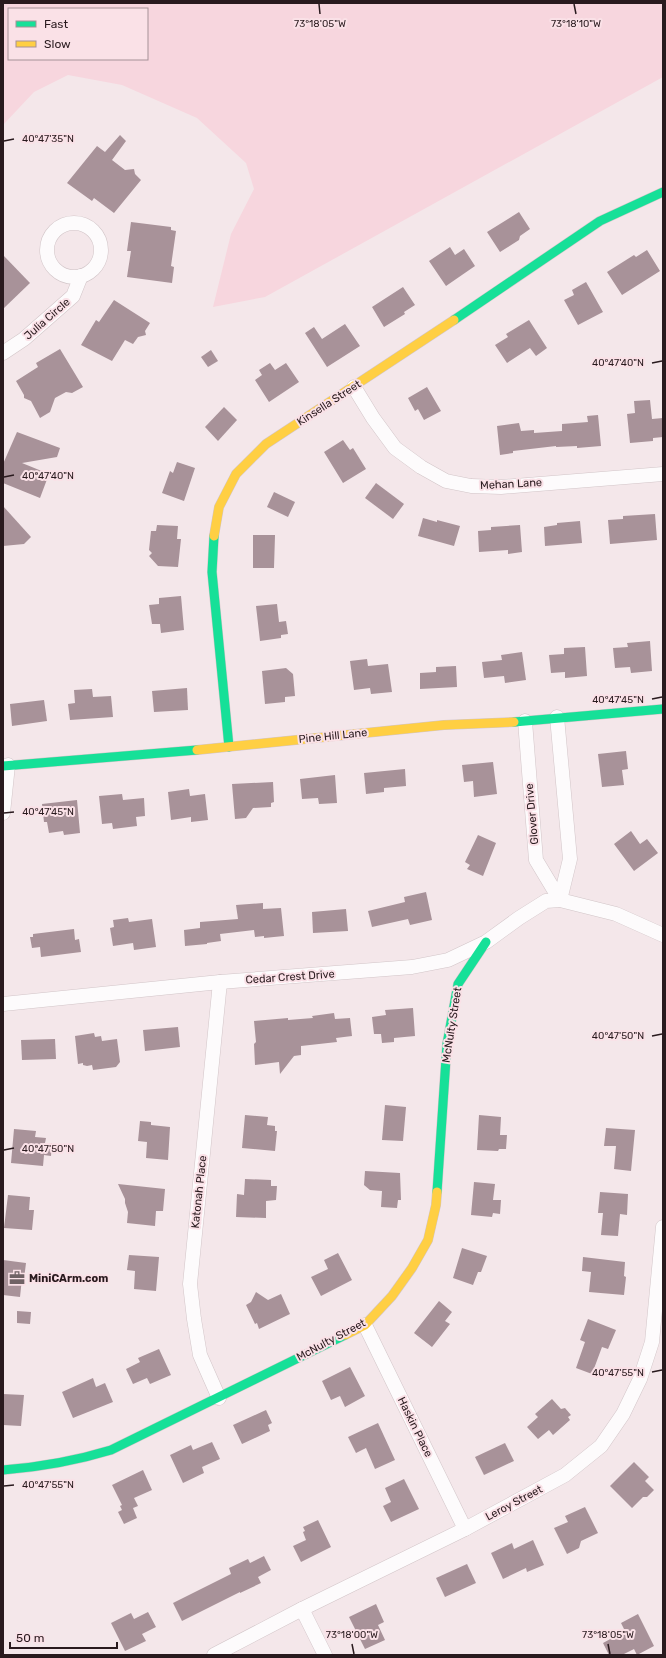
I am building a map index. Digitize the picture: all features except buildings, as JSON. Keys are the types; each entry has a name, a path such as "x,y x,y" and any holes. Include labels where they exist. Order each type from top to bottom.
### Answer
{"street":[{"name":"Kinsella Street","path":"229,747 212,572 214,538 219,507 236,474 266,444 354,387 600,221 663,192"},
{"name":"Julia Circle","path":"3,353 24,339 73,296 81,276"},
{"name":"Mehan Lane","path":"354,387 373,418 395,448 421,467 446,481 471,486 501,486 663,474"},
{"name":"Pine Hill Lane","path":"6,766 229,747 444,725 525,721 663,709"},
{"path":"558,717 570,859 560,900 616,914 663,935"},
{"name":"Glover Drive","path":"525,721 536,860 560,900"},
{"path":"3,813 6,766"},
{"name":"Cedar Crest Drive","path":"3,1004 220,982 412,967 448,960 486,942 546,901 560,900"},
{"name":"McNulty Street","path":"3,1470 30,1468 73,1461 112,1450 365,1325 392,1296 412,1268 428,1240 436,1205 447,1044 458,984 486,942"},
{"name":"Katonah Place","path":"219,1398 200,1355 190,1284 220,982"},
{"name":"Leroy Street","path":"214,1655 302,1609 465,1529 565,1475 601,1446 623,1414 640,1379 652,1342 663,1227"},
{"name":"Haskin Place","path":"365,1325 465,1529"},
{"path":"302,1609 325,1655"}],"shaded area":[{"path":"3,3 663,3 663,77 265,297 213,307 231,234 254,189 246,163 197,118 122,85 68,75 34,92 3,125"}],"traffic: fast":[{"path":"454,320 600,221 663,192"},
{"path":"214,536 212,572 229,747"},
{"path":"514,722 663,709"},
{"path":"3,766 197,750"},
{"path":"437,1192 447,1044 458,984 486,942"},
{"path":"3,1470 58,1463 111,1450 345,1335"}],"traffic: slow":[{"path":"214,536 219,507 236,474 266,444 454,320"},
{"path":"197,750 444,725 514,722"},
{"path":"345,1335 365,1325 392,1296 412,1268 428,1240 436,1205 437,1192"}],"place":[{"name":"MiniCArm.com","path":"17,1278"}]}
